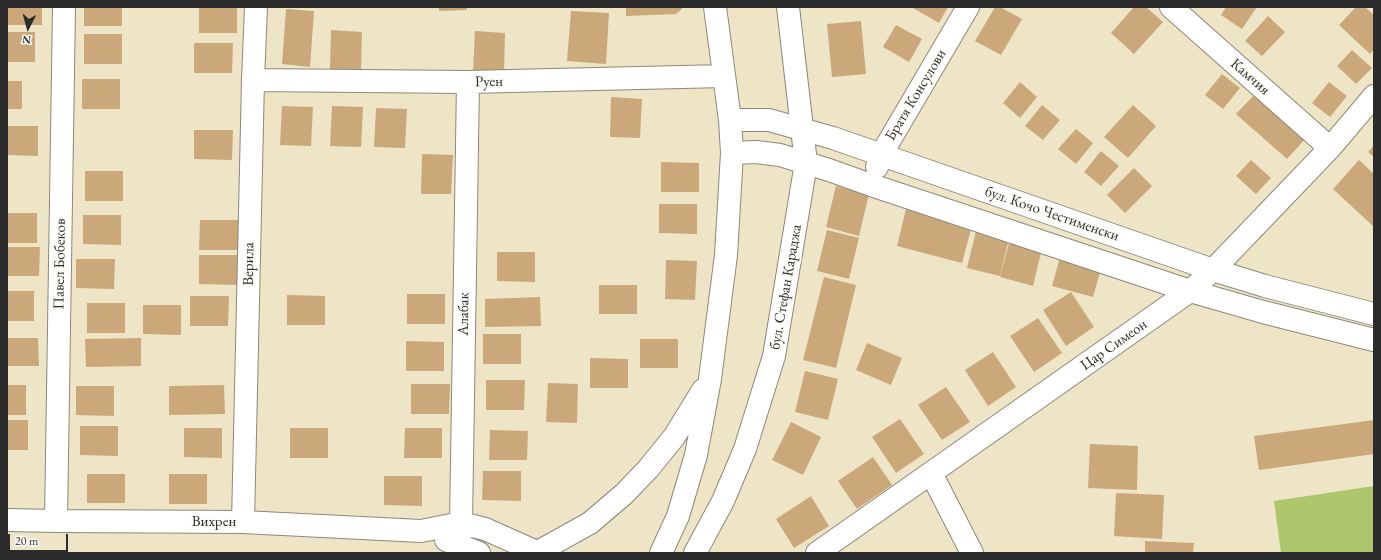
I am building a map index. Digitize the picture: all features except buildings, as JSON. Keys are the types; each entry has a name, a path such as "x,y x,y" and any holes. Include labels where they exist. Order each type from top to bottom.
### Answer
{"street":[{"name":"Павел Бобеков","path":"56,521 64,7"},
{"name":"Верила","path":"243,522 256,7"},
{"path":"661,553 678,516 696,455 710,379 726,255 732,153 730,120 715,7"},
{"name":"бул. Стефан Караджа","path":"696,553 723,501 745,450 774,356 806,164 788,7"},
{"name":"Братя Консулови","path":"871,185 881,155 968,7"},
{"name":"Камчия","path":"1171,7 1330,148"},
{"name":"Руен","path":"253,80 468,82 724,76"},
{"name":"Алабак","path":"459,545 461,524 468,82"},
{"name":"Цар Симеон","path":"817,553 1190,291 1213,270 1330,148 1374,96"},
{"name":"бул. Кочо Честименски","path":"730,120 769,120 833,138 1213,270 1265,286 1374,314"},
{"name":"бул. Кочо Честименски","path":"732,153 756,152 780,155 830,170 1190,291 1263,312 1374,340"},
{"path":"420,531 461,524 485,529 538,553 590,523 624,494 648,469 674,437 710,379"},
{"path":"931,473 972,553"},
{"name":"Вихрен","path":"7,520 243,522 420,531"},
{"path":"420,531 479,553"}],"green space":[{"path":"1374,486 1374,553 1281,553 1274,501"}]}
